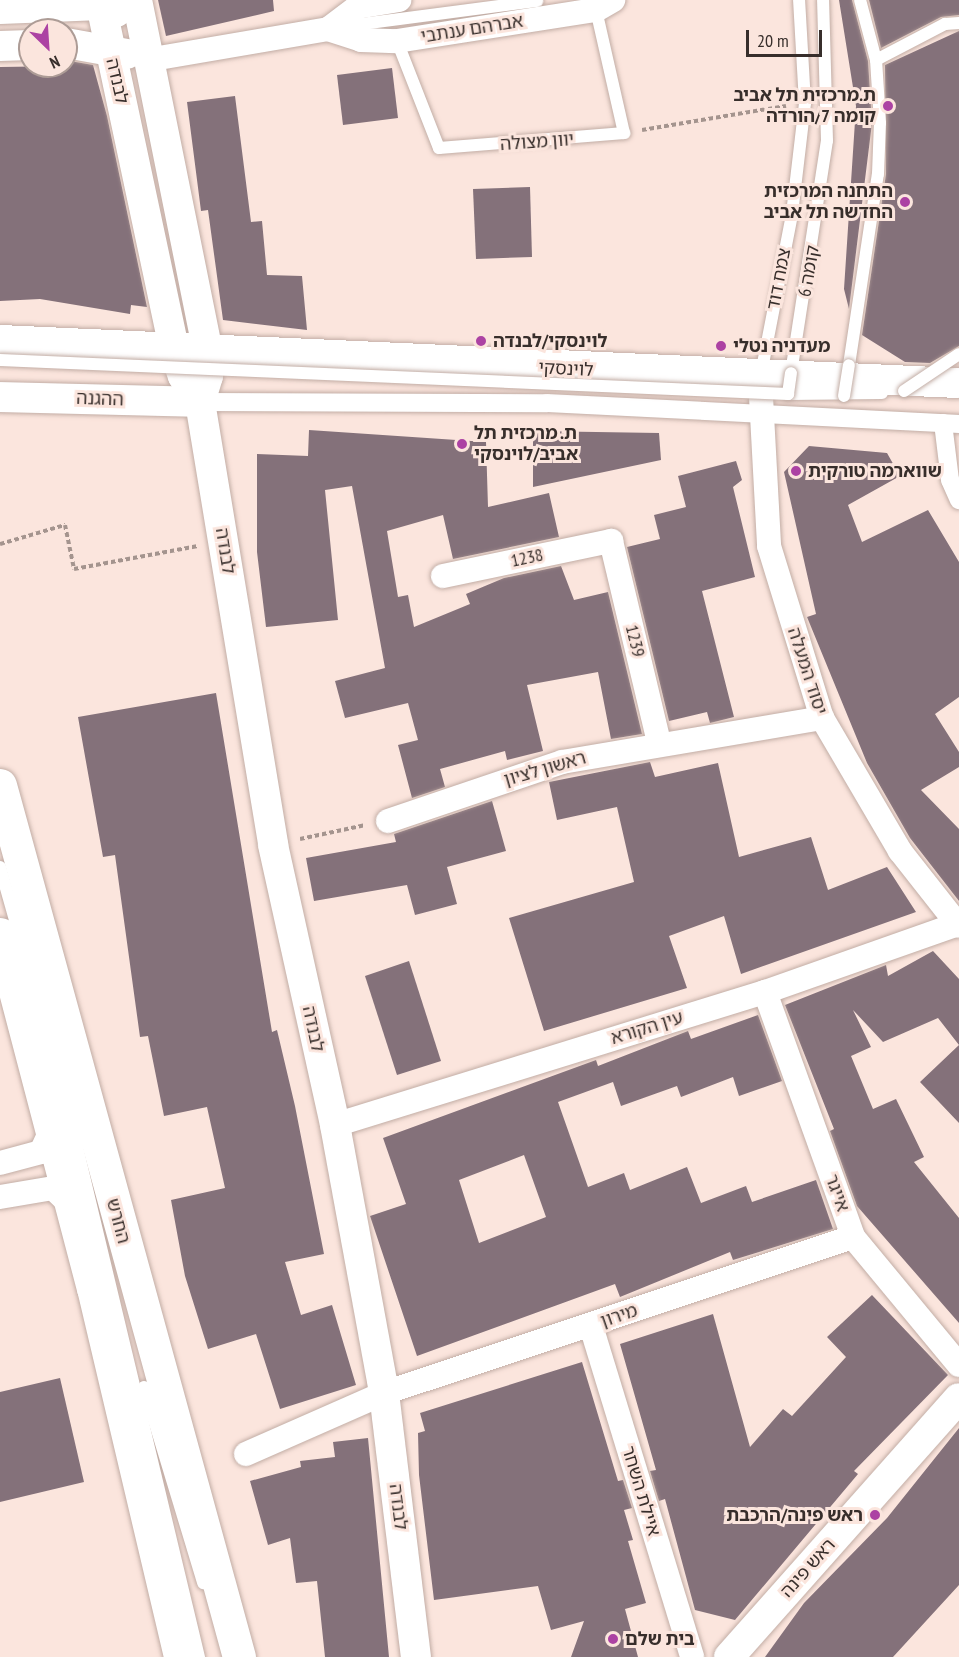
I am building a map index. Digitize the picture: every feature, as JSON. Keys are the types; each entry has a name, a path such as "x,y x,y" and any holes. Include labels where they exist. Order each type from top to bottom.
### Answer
{"main road":[{"name":"החרש","path":"0,785 239,1656"},
{"path":"0,934 59,1114 85,1216 180,1657"}],"street":[{"name":"לבנדה","path":"137,0 147,60 208,352 208,376 200,402"},
{"path":"78,44 110,48 147,60 328,28 355,5 399,0"},
{"name":"לבנדה","path":"100,2 165,295 174,349 183,376 200,402 273,845 334,1125 384,1394 416,1657"},
{"path":"0,9 49,3 100,2 121,16 147,60"},
{"name":"אברהם ענתבי","path":"328,28 361,40 397,41 605,5"},
{"path":"0,46 18,45"},
{"path":"120,346 150,328 165,295"},
{"path":"0,340 174,349"},
{"name":"לוינסקי","path":"174,349 760,378 959,384"},
{"name":"יסוד המעלה","path":"760,378 759,415 769,546 822,718 900,851 958,925"},
{"name":"ההגנה","path":"0,397 200,402"},
{"name":"לוינסקי","path":"200,402 547,403 951,424"},
{"path":"951,424 950,480 959,500"},
{"name":"1238","path":"443,576 611,541"},
{"name":"1239","path":"611,541 659,742"},
{"name":"ראשון לציון","path":"388,821 562,762 659,742 822,718"},
{"name":"עין הקורא","path":"334,1125 765,992 958,925"},
{"name":"אייגר","path":"765,992 853,1237 959,1365"},
{"path":"0,1163 41,1152 59,1114"},
{"path":"0,1197 53,1188 85,1216"},
{"name":"מירון","path":"246,1454 384,1394 853,1237"},
{"name":"איילת השחר","path":"591,1326 692,1657"},
{"name":"ראש פינה","path":"729,1657 959,1398"}],"lane":[{"name":"צמח דוד","path":"760,378 792,214 805,103 799,0"},
{"path":"844,396 878,174 876,60 860,0"},
{"path":"328,28 537,1"},
{"name":"קומה 6","path":"788,394 827,141 826,1"},
{"path":"605,5 624,134"},
{"path":"876,60 909,40 959,23"},
{"name":"יוון מצולה","path":"397,41 439,148 624,134"},
{"path":"904,391 959,354"},
{"path":"0,360 844,396 959,384"},
{"path":"0,867 59,1114"},
{"path":"85,1216 206,1594 239,1656"},
{"path":"85,1216 199,1657"}],"path":[{"path":"624,134 805,103"},
{"path":"0,544 64,525 74,569 203,545 201,534"},
{"path":"273,845 388,821"}],"building":[{"path":"158,0 273,0 274,11 166,36"},
{"path":"839,0 852,0 868,61 872,123 849,309 844,289 856,106"},
{"path":"869,0 959,0 959,15 941,17 881,48"},
{"name":"התחנה המרכזית החדשה תל אביב","path":"959,31 959,346 930,363 905,362 862,335 886,174 885,65"},
{"path":"78,62 93,65 107,116 147,307 131,305 130,314 40,299 0,301 0,67 18,67 18,78 78,78"},
{"path":"392,68 398,118 343,125 337,75"},
{"path":"235,96 251,222 262,221 267,275 302,276 307,330 223,320 208,210 201,211 187,102"},
{"path":"530,187 532,257 476,259 473,189"},
{"path":"309,430 486,442 488,507 549,493 559,537 453,559 443,515 387,531 398,597 408,595 414,627 470,604 466,594 504,578 561,566 574,600 608,592 642,734 611,739 598,672 527,685 543,751 507,760 505,751 440,769 445,787 412,798 398,745 418,740 408,703 345,718 335,681 385,668 352,486 325,490 338,620 266,627 257,552 257,454 308,456"},
{"path":"533,431 659,433 661,460 533,487"},
{"path":"809,446 887,453 900,476 848,505 862,542 928,510 959,562 959,697 935,714 959,752 959,767 921,790 959,829 959,901 910,838 867,763 807,617 816,614 784,472"},
{"path":"736,461 742,480 733,487 755,577 702,591 734,717 710,723 707,712 669,721 627,547 660,539 654,515 686,507 678,476"},
{"path":"216,693 272,1032 277,1030 295,1106 324,1254 285,1262 301,1315 332,1305 356,1385 280,1409 256,1334 208,1349 185,1276 171,1200 225,1188 207,1107 164,1116 148,1036 140,1037 115,855 103,857 78,717"},
{"path":"650,762 655,777 718,763 739,857 811,837 828,890 887,867 916,912 741,974 724,916 669,936 687,988 544,1031 509,918 634,882 617,807 557,820 549,782"},
{"path":"492,801 506,851 447,867 457,904 415,915 407,885 314,901 306,858 396,842 394,834"},
{"path":"933,951 959,979 959,1045 938,1018 883,1042 853,1010 871,1047 851,1056 873,1109 896,1099 924,1157 914,1162 959,1218 959,1323 857,1206 830,1131 834,1129 785,1005 886,965 888,976"},
{"path":"409,961 441,1061 397,1075 365,976"},
{"path":"758,1015 782,1081 739,1096 733,1077 681,1097 677,1086 621,1106 613,1082 558,1102 588,1187 624,1173 630,1190 687,1167 701,1203 746,1186 752,1202 816,1180 833,1229 733,1260 730,1252 620,1297 615,1284 417,1356 370,1216 406,1204 383,1138 596,1060 598,1066 688,1031 691,1039","holes":["524,1155 546,1217 479,1243 459,1180"]},
{"path":"959,1045 959,1123 920,1082"},
{"path":"872,1295 948,1375 854,1471 858,1474 735,1620 695,1610 665,1499 659,1501 650,1471 656,1470 620,1344 713,1314 750,1447 783,1409 792,1416 846,1357 827,1337"},
{"path":"582,1362 618,1481 623,1480 632,1508 624,1510 633,1540 628,1541 646,1603 625,1609 638,1657 571,1657 584,1621 551,1630 538,1586 434,1600 419,1475 418,1433 425,1431 420,1413"},
{"path":"60,1378 84,1482 0,1502 0,1392"},
{"path":"959,1428 959,1585 893,1657 765,1657 804,1603 887,1518"},
{"path":"368,1438 389,1657 325,1657 317,1581 296,1583 290,1538 268,1545 250,1481 301,1467 300,1461 335,1457 333,1442"}],"place":[{"name":"ת.מרכזית תל אביב קומה 7/הורדה","path":"888,106"},
{"name":"התחנה המרכזית החדשה תל אביב","path":"905,202"},
{"name":"לוינסקי/לבנדה","path":"481,341"},
{"name":"מעדניה נטלי","path":"721,346"},
{"name":"ת. מרכזית תל אביב/לוינסקי","path":"462,444"},
{"name":"שווארמה טורקית","path":"796,471"},
{"name":"ראש פינה/הרכבת","path":"875,1515"},
{"name":"בית שלם","path":"613,1639"}]}
